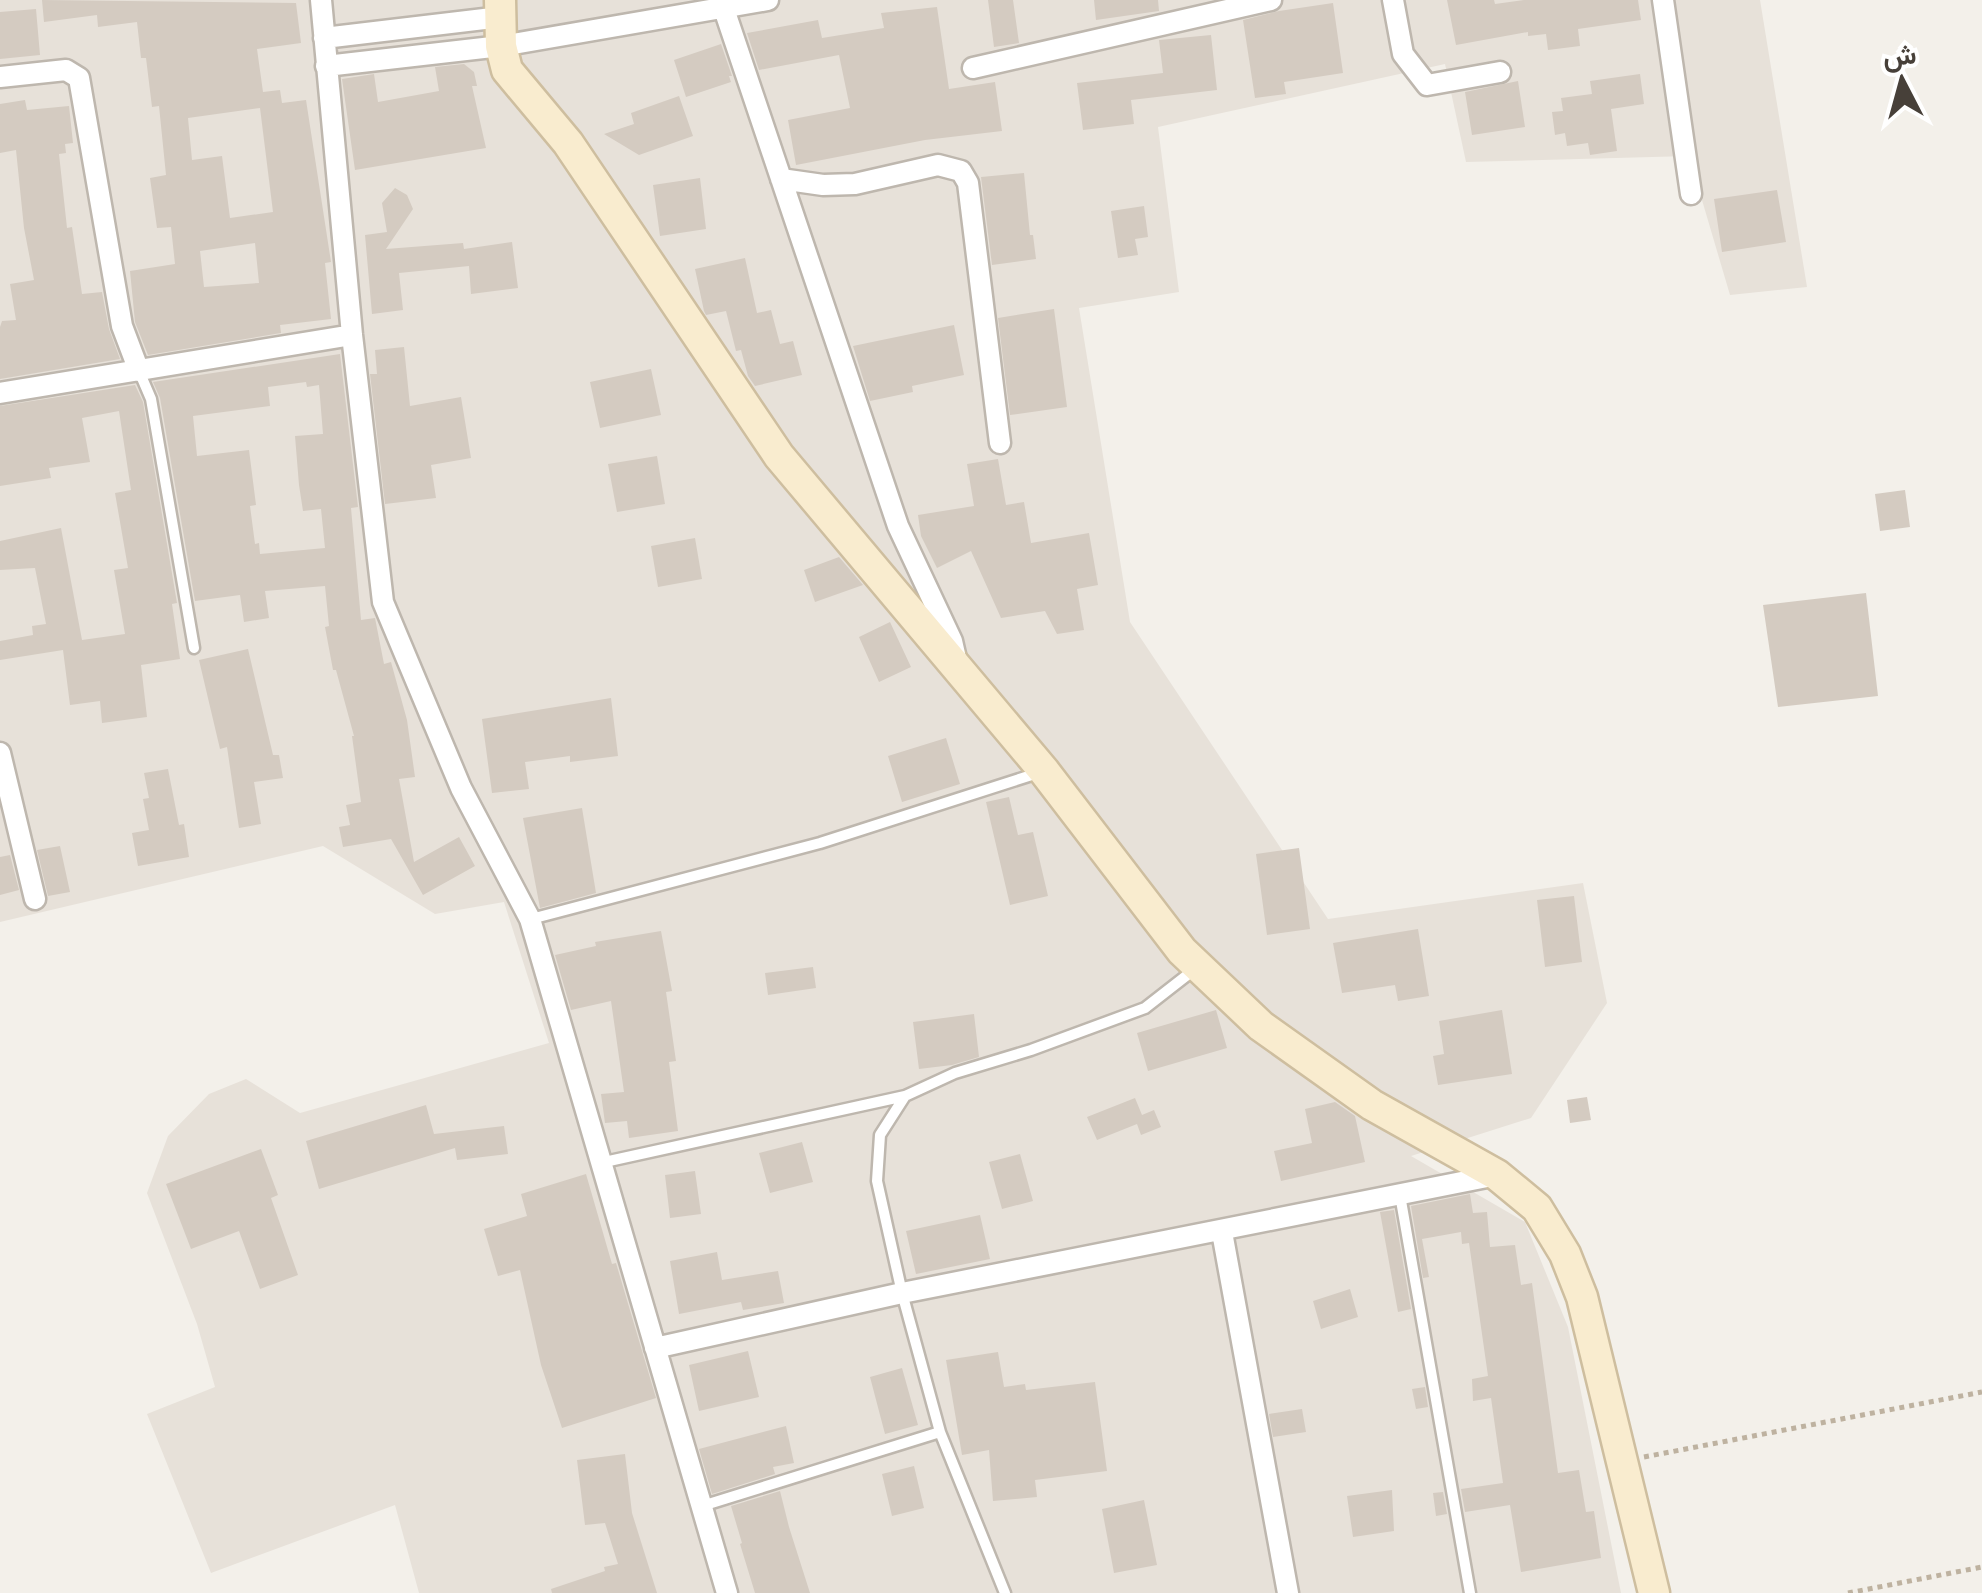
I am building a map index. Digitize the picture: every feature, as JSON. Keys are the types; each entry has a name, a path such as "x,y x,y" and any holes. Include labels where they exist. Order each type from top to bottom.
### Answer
{"street":[{"path":"321,0 352,335 383,602 462,788 530,919 727,1593"},
{"path":"324,38 768,0"},
{"path":"973,68 1271,0"},
{"path":"1393,0 1403,54 1427,86 1500,72"},
{"path":"1663,0 1692,194"},
{"path":"723,6 898,526 952,640 958,670"},
{"path":"326,66 500,21"},
{"path":"500,21 507,70 568,144 779,456 1044,770 1182,951 1260,1026 1372,1105 1497,1176 1537,1208 1565,1254 1582,1297 1654,1593"},
{"path":"0,77 66,70 79,78 122,326 139,371"},
{"path":"781,180 855,184 938,165 961,171 968,183 1000,443"},
{"path":"0,393 352,335"},
{"path":"0,753 35,899"},
{"path":"655,1348 902,1293 1497,1176"},
{"path":"1222,1232 1288,1593"}],"lane":[{"path":"139,371 152,399 194,648"},
{"path":"530,919 820,843 1044,770"},
{"path":"600,1163 906,1096 955,1073 1144,1008 1199,967"},
{"path":"906,1096 880,1135 877,1180 902,1293 940,1432 1006,1593"},
{"path":"1400,1196 1470,1593"},
{"path":"701,1506 940,1432"}],"path":[{"path":"1622,1462 1982,1392"},
{"path":"1848,1593 1982,1567"}],"shaded area":[{"path":"0,0 1760,0 1807,287 1730,295 1689,156 1466,162 1445,64 1158,127 1179,292 1079,308 1130,622 1328,919 1583,883 1607,1003 1531,1118 1411,1156 1525,1222 1568,1327 1621,1593 419,1593 395,1505 211,1573 147,1414 215,1387 197,1324 147,1193 168,1136 209,1094 246,1079 300,1113 549,1043 504,902 435,914 323,846 0,922"}],"building":[{"path":"42,0 296,3 301,43 257,49 263,92 280,90 282,103 306,100 331,262 325,263 331,319 280,325 281,333 148,355 135,322 130,271 175,264 171,227 157,228 150,178 166,175 159,106 152,107 137,22 98,27 97,15 44,22","holes":["260,108 273,212 230,218 222,156 192,160 188,118","255,243 259,283 204,287 200,251"]},
{"path":"988,0 1013,0 1019,43 994,47"},
{"path":"1094,0 1158,0 1159,11 1096,20"},
{"path":"1447,0 1494,0 1495,4 1524,0 1638,0 1641,20 1578,29 1580,46 1548,50 1546,34 1528,36 1528,32 1456,45"},
{"path":"1333,3 1343,73 1284,82 1286,94 1255,98 1243,20"},
{"path":"937,7 949,89 995,82 1002,131 925,140 796,165 788,120 850,108 839,55 759,70 747,33 818,20 822,38 884,28 881,13"},
{"path":"36,9 40,55 0,59 0,12"},
{"path":"1211,35 1217,90 1131,100 1134,124 1083,130 1077,83 1163,73 1159,40"},
{"path":"721,44 731,82 686,97 674,60"},
{"path":"464,64 474,72 477,86 472,86 486,148 355,170 342,79 374,74 378,102 439,91 435,67"},
{"path":"1640,74 1644,104 1611,109 1617,151 1590,155 1588,143 1567,146 1565,133 1555,135 1552,112 1563,111 1561,98 1592,94 1590,81"},
{"path":"1518,81 1525,127 1472,135 1465,92"},
{"path":"679,96 693,136 639,155 604,134 634,124 631,113"},
{"path":"25,100 27,110 69,106 73,143 65,144 66,153 59,154 67,228 72,227 82,294 102,292 120,359 0,379 0,327 2,321 16,320 10,284 34,280 16,150 0,153 0,104"},
{"path":"1024,173 1036,259 992,265 981,177"},
{"path":"700,178 706,229 660,236 653,185"},
{"path":"395,188 407,195 413,209 386,249 463,243 464,249 512,242 518,288 471,294 469,266 399,273 403,310 372,314 365,235 387,232 382,203"},
{"path":"1777,190 1786,242 1722,252 1714,199"},
{"path":"1144,206 1148,237 1135,239 1138,255 1118,258 1111,211"},
{"path":"745,258 757,313 771,310 780,344 793,341 802,375 755,386 741,350 736,351 726,311 706,315 704,311 695,269"},
{"path":"1054,309 1067,407 1010,415 998,318"},
{"path":"954,325 964,375 912,386 913,392 870,401 853,346"},
{"path":"404,347 410,406 461,397 471,458 431,465 436,498 385,504 370,374 377,374 375,350"},
{"path":"340,354 358,507 351,508 361,620 375,618 384,664 391,662 407,720 415,777 399,779 414,862 459,837 475,866 423,895 391,839 343,847 339,827 350,825 346,805 361,802 354,736 333,670 325,627 329,626 325,586 265,591 269,618 244,622 240,595 195,601 160,398 153,382","holes":["306,382 307,387 319,385 323,434 295,436 299,485 303,511 321,509 325,548 260,554 250,506 256,505 249,450 197,456 193,416 270,406 268,387"]},
{"path":"651,369 661,415 600,428 590,382"},
{"path":"135,385 143,402 177,603 172,604 180,659 141,665 147,717 102,723 100,701 70,705 63,650 0,660 0,641 33,635 32,626 46,624 35,568 0,570 0,541 61,528 82,640 125,634 114,570 128,568 115,493 131,490 119,411 82,418 90,462 49,468 51,478 0,486 0,406"},
{"path":"657,456 665,504 617,512 608,464"},
{"path":"998,459 1006,505 1024,502 1031,543 1089,533 1098,585 1077,589 1084,630 1057,634 1045,611 1001,618 971,551 937,568 921,536 918,515 974,506 967,464"},
{"path":"1905,490 1910,527 1880,531 1875,494"},
{"path":"695,538 702,579 658,587 651,546"},
{"path":"839,557 863,585 815,602 804,570"},
{"path":"1866,593 1878,696 1778,707 1763,605"},
{"path":"890,622 911,667 879,682 859,637"},
{"path":"248,649 273,755 279,755 283,778 254,782 261,824 239,828 227,747 220,749 199,660"},
{"path":"611,698 618,756 570,762 570,756 525,762 529,789 492,793 482,719"},
{"path":"946,738 960,784 902,802 888,756"},
{"path":"168,769 189,857 138,866 132,833 149,830 143,799 149,798 144,773"},
{"path":"1009,797 1018,835 1033,832 1048,896 1010,905 986,802"},
{"path":"582,808 596,893 540,908 523,818"},
{"path":"60,846 70,892 48,896 37,850"},
{"path":"1299,848 1310,929 1267,935 1256,854"},
{"path":"10,855 19,890 0,895 0,857"},
{"path":"1574,896 1582,962 1545,967 1537,900"},
{"path":"1418,929 1429,996 1398,1001 1395,985 1342,993 1333,943"},
{"path":"661,931 672,991 666,992 676,1061 669,1062 678,1131 629,1138 627,1121 605,1123 601,1094 624,1092 611,1001 571,1010 555,955 596,946 595,942"},
{"path":"813,967 816,988 768,995 765,973"},
{"path":"1216,1010 1227,1048 1148,1071 1137,1033"},
{"path":"1502,1010 1512,1074 1438,1085 1433,1056 1444,1054 1439,1021"},
{"path":"974,1014 979,1057 919,1069 913,1022"},
{"path":"1587,1097 1591,1120 1570,1123 1567,1100"},
{"path":"1135,1098 1142,1115 1154,1110 1161,1127 1141,1135 1137,1124 1097,1140 1087,1117"},
{"path":"1335,1102 1355,1116 1365,1162 1281,1181 1274,1151 1312,1143 1305,1109"},
{"path":"426,1105 434,1134 504,1126 508,1154 457,1160 455,1148 319,1189 306,1141"},
{"path":"802,1142 813,1182 770,1193 759,1153"},
{"path":"261,1149 278,1195 271,1198 298,1275 260,1289 239,1231 191,1249 166,1184"},
{"path":"1020,1154 1033,1201 1002,1209 989,1162"},
{"path":"695,1171 701,1214 670,1218 665,1175"},
{"path":"586,1174 656,1398 562,1428 541,1365 520,1270 498,1276 484,1229 527,1216 521,1194"},
{"path":"1470,1194 1473,1213 1487,1212 1490,1247 1515,1245 1521,1285 1532,1283 1558,1473 1579,1470 1586,1512 1594,1511 1601,1558 1521,1572 1510,1505 1465,1512 1461,1489 1503,1483 1491,1398 1473,1401 1472,1379 1488,1376 1469,1243 1462,1244 1461,1232 1422,1239 1429,1277 1423,1278 1411,1206"},
{"path":"1394,1210 1411,1309 1398,1312 1380,1212"},
{"path":"980,1215 990,1259 916,1274 906,1231"},
{"path":"717,1252 722,1280 778,1271 784,1303 743,1310 741,1302 679,1314 670,1261"},
{"path":"1350,1289 1358,1317 1321,1329 1313,1301"},
{"path":"748,1351 759,1397 699,1411 689,1365"},
{"path":"998,1352 1004,1387 1025,1384 1026,1390 1095,1382 1107,1471 1035,1480 1037,1497 993,1501 989,1450 962,1455 946,1360"},
{"path":"902,1368 918,1425 885,1434 870,1377"},
{"path":"1425,1387 1428,1407 1416,1409 1412,1389"},
{"path":"1302,1409 1306,1432 1273,1437 1269,1414"},
{"path":"786,1426 794,1463 773,1467 775,1474 712,1494 699,1449"},
{"path":"625,1454 632,1513 657,1593 552,1593 551,1589 618,1564 605,1523 585,1525 577,1460"},
{"path":"914,1466 924,1508 892,1516 882,1474"},
{"path":"1392,1490 1394,1531 1353,1537 1347,1496"},
{"path":"780,1491 810,1593 755,1593 740,1544 731,1506"},
{"path":"1443,1492 1447,1514 1436,1516 1433,1493"},
{"path":"1144,1500 1157,1565 1114,1573 1102,1509"}]}
